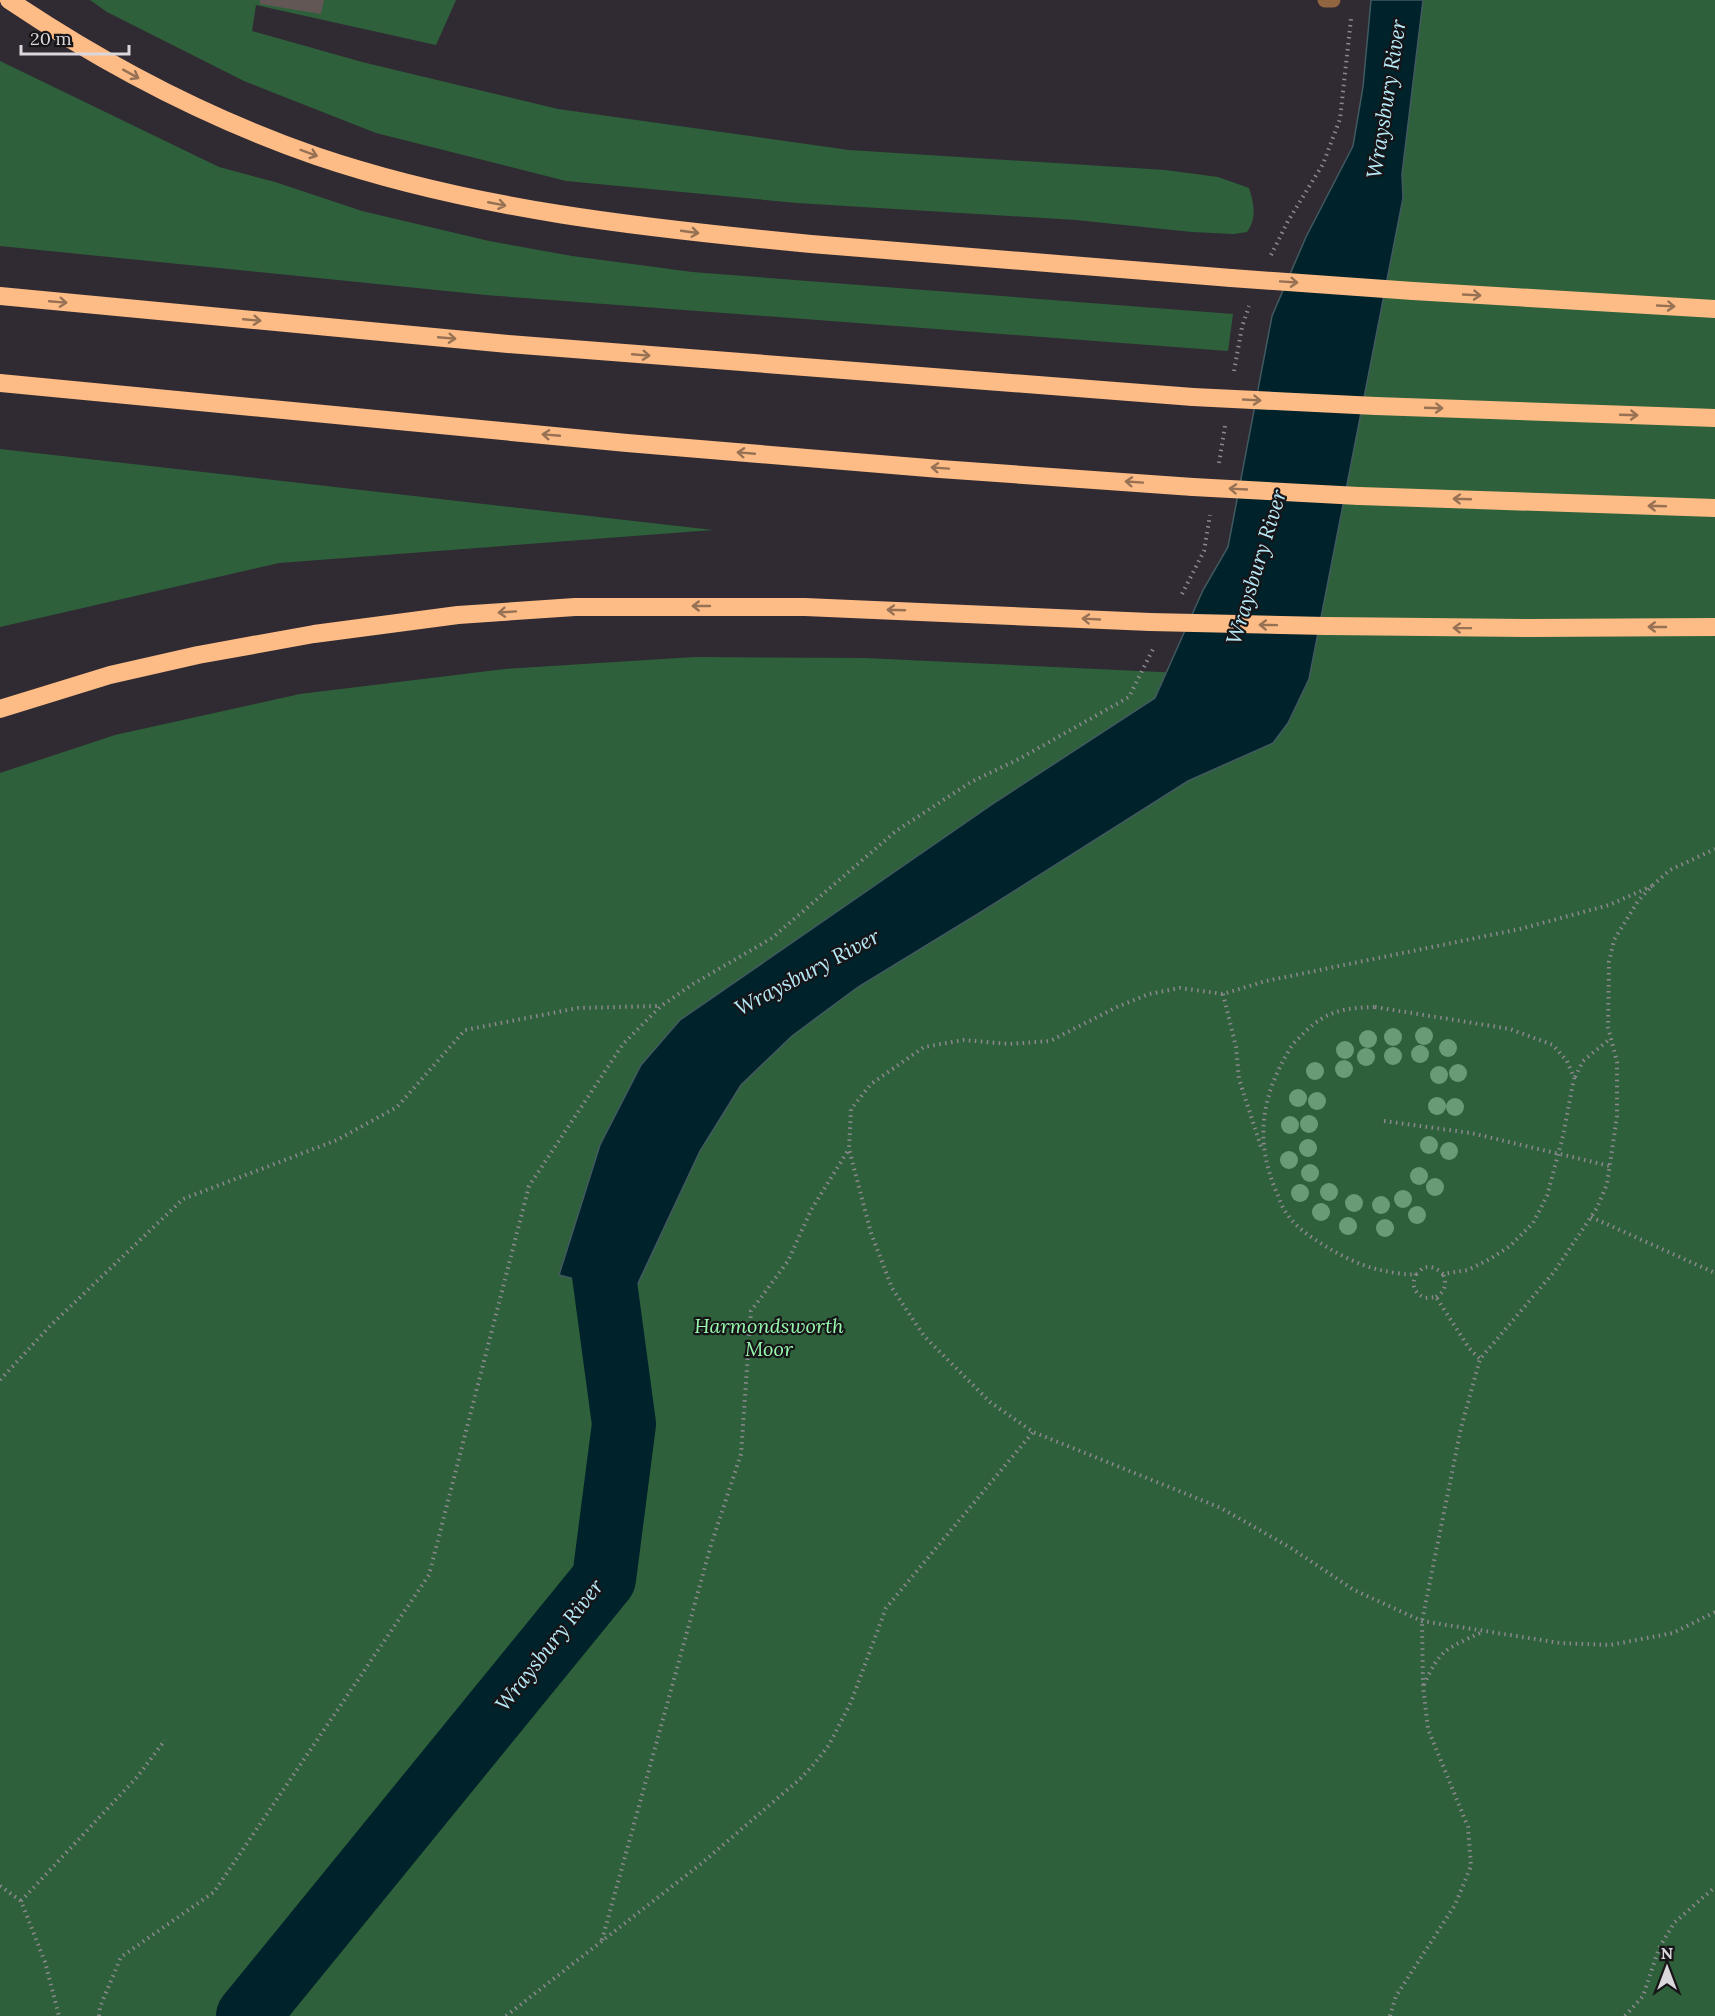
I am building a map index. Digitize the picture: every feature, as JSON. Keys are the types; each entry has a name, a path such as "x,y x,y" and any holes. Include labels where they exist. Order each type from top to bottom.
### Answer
{"highway":[{"path":"9,0 58,33 137,77 229,122 315,155 387,177 498,204 700,234 976,259 1413,291 1715,309"},
{"path":"0,296 508,344 1193,397 1715,418"},
{"path":"0,382 638,444 940,469 1359,496 1715,508"},
{"path":"0,709 110,675 314,634 470,614 575,607 805,607 1150,622 1326,626 1715,627"}],"lane":[{"path":"1325,0 1333,0"}],"path":[{"path":"1267,263 1288,221 1323,164 1340,119 1352,12"},
{"path":"1234,374 1242,327 1250,306"},
{"path":"1218,469 1226,421"},
{"path":"1177,603 1204,551 1212,504"},
{"path":"99,2016 100,2007 121,1957 214,1892 429,1575 529,1186 622,1044 661,1006 693,984 772,939 896,831 971,782 1019,759 1129,697 1156,645"},
{"path":"1390,2016 1396,1996 1455,1905 1471,1866 1468,1827 1428,1729 1423,1686 1422,1621 1461,1428 1480,1359 1554,1272 1597,1208 1606,1184 1617,1116 1617,1062 1608,1027 1609,962 1614,940 1638,901 1652,886 1670,870 1715,849"},
{"path":"1652,886 1609,905 1520,929 1266,981 1223,994 1180,988 1149,994 1117,1007 1050,1041 1009,1044 964,1040 924,1047 871,1084 851,1108 849,1149 871,1233 891,1288 924,1336 990,1402 1033,1432 1221,1508 1291,1548 1354,1590 1422,1621 1560,1643 1610,1645 1672,1633 1715,1612"},
{"path":"1223,994 1236,1047 1239,1079 1285,1211 1310,1236 1339,1254 1375,1269 1416,1274"},
{"path":"0,1380 51,1325 183,1199 338,1140 397,1107 465,1030 578,1008 661,1006"},
{"path":"1264,1156 1264,1108 1274,1075 1292,1045 1317,1020 1347,1008 1376,1007 1510,1029 1553,1046 1567,1061 1574,1078"},
{"path":"1443,1274 1445,1286 1442,1293 1436,1297 1425,1298 1417,1293 1413,1283 1416,1274 1422,1269 1432,1267 1443,1274 1468,1270 1510,1246 1533,1223 1547,1196 1574,1078 1583,1061 1611,1038"},
{"path":"1384,1121 1471,1133 1610,1166"},
{"path":"602,1940 711,1545 741,1454 751,1311 788,1261 811,1210 849,1149"},
{"path":"1591,1217 1715,1273"},
{"path":"1436,1297 1469,1348 1480,1359"},
{"path":"506,2016 702,1863 800,1779 815,1763 829,1745 851,1702 886,1608 1033,1432"},
{"path":"1423,1686 1441,1653 1482,1631"},
{"path":"21,1901 138,1776 165,1740"},
{"path":"0,1886 21,1901 45,1962 59,2016"},
{"path":"1625,2016 1642,1996 1659,1948 1674,1923 1715,1887"}],"green space":[{"path":"90,0 456,0 436,45 256,5 252,31 362,62 558,109 849,150 1165,170 1218,177 1249,188 1253,216 1247,232 1234,234 1192,232 1076,220 797,203 566,181 376,133 244,81 107,12"},
{"name":"Harmondsworth Moor","path":"1423,0 1715,0 1715,2016 0,2016 0,773 115,735 300,694 505,669 695,657 865,658 1309,679 1403,198 1402,174"},
{"path":"0,61 219,167 275,182 362,211 489,241 572,256 692,272 1233,314 1228,351 486,295 0,246"},
{"path":"0,449 713,530 279,563 0,627"}],"water":[{"path":"1371,0 1423,0 1402,174 1403,198 1309,679 1288,723 1273,743 1188,781 858,987 792,1036 741,1085 700,1151 633,1294 559,1275 600,1145 641,1065 680,1020 997,801 1155,698 1203,590 1228,547 1272,316 1306,237 1353,146 1363,87"}],"building":[{"path":"260,0 324,0 321,14 260,4"}],"waterway":[{"name":"Wraysbury River","path":"248,2016 604,1579 624,1424 603,1268 623,1200"}]}
